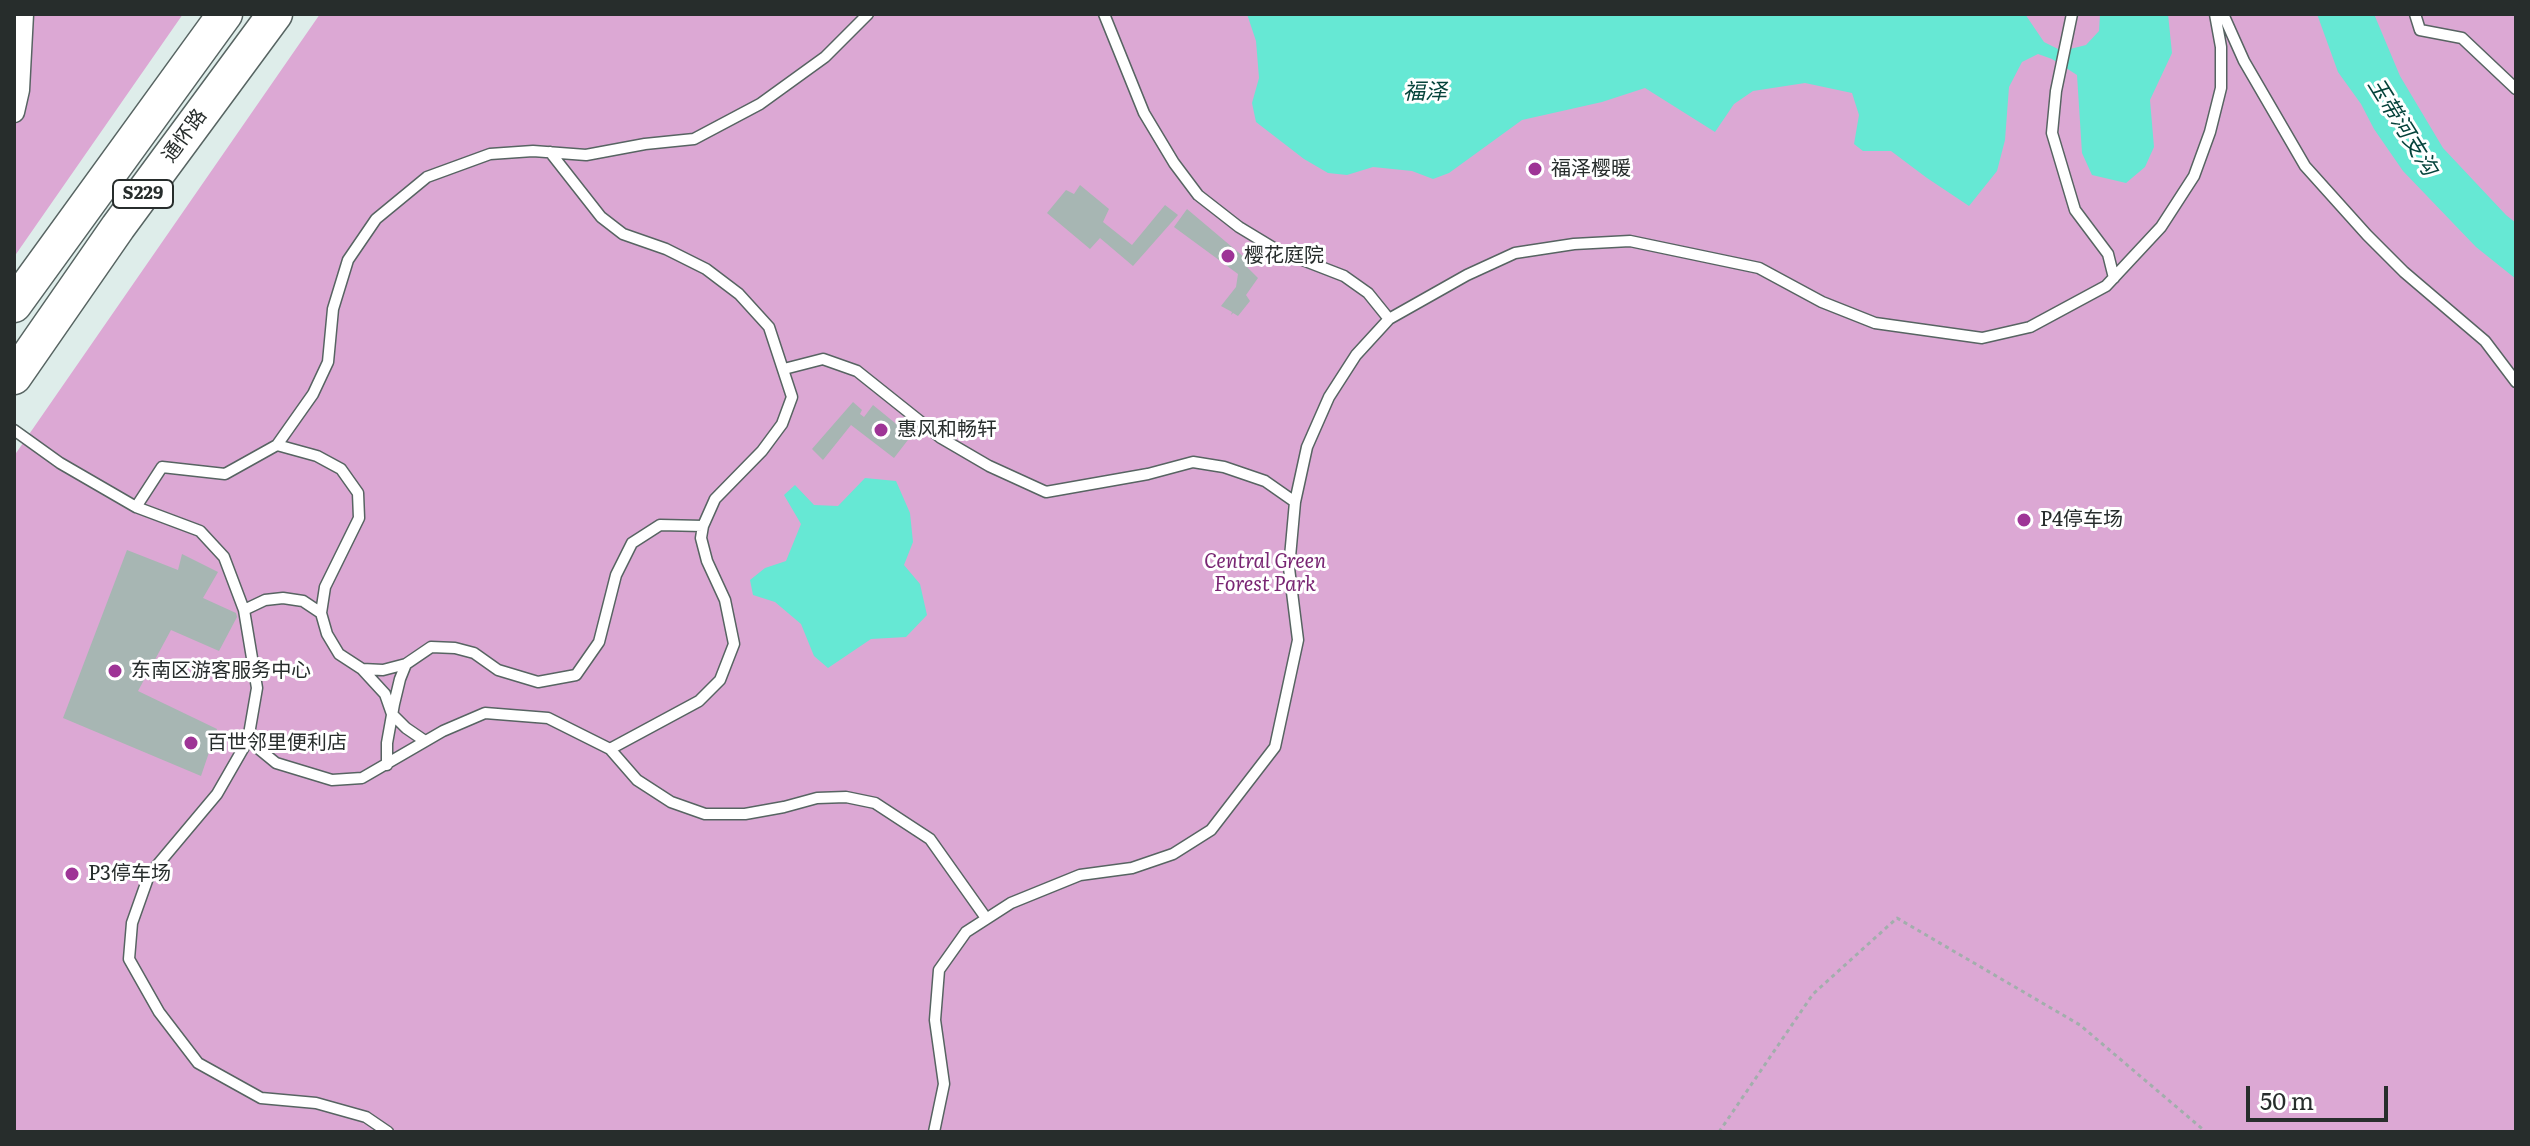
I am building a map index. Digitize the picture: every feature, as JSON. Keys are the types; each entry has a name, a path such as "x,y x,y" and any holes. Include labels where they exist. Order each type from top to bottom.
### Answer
{"main road":[{"name":"通怀路","path":"14,305 225,14"},
{"name":"通怀路","path":"14,377 118,227 275,14"}],"street":[{"path":"14,112 19,90 23,14"}],"lane":[{"path":"136,507 162,467 225,474 277,445 313,394 328,362 333,309 348,260 376,219 427,177 490,154 550,152 586,155 694,139 760,104 825,57 868,14"},
{"path":"1104,14 1144,113 1174,163 1198,195 1239,227 1277,250 1344,276 1368,293 1389,319"},
{"path":"2072,14 2056,91 2052,133 2075,210 2108,254 2114,278"},
{"path":"934,1132 944,1084 935,1020 939,970 966,932 1011,903 1080,875 1132,868 1173,854 1211,830 1275,747 1298,640 1289,568 1295,502 1307,447 1329,397 1356,355 1389,319 1467,275 1515,253 1630,241 1759,268 1822,302 1875,323 1982,338 2030,327 2094,293 2114,278 2161,227 2194,176 2221,88 2221,47 2215,14"},
{"path":"2223,14 2244,61 2305,166 2404,272 2485,341 2516,382"},
{"path":"2415,14 2420,30 2462,38 2516,89"},
{"path":"550,152 601,217 623,234 666,249 706,269 739,294 769,327 792,397 782,424 762,451 715,499 703,526 701,538 707,561 725,600 734,644 720,680 699,701 610,749"},
{"path":"784,369 823,359 857,371 941,438 989,466 1046,492 1148,474 1193,462 1224,467 1265,481 1295,502"},
{"path":"14,430 60,463 136,507 200,531 224,557 244,610 257,688 248,740 217,794 149,875 132,923 129,959 159,1012 198,1063 261,1098 316,1103 366,1117 388,1132"},
{"path":"277,445 317,456 341,469 358,493 359,518 325,587 321,613 327,634 339,654 362,669 385,694 392,714 425,741"},
{"path":"362,669 383,670 406,664 431,647 474,653 498,670 538,682 576,675 599,642 616,575 632,543 660,525 703,526"},
{"path":"244,610 265,600 283,598 303,601 321,613"},
{"path":"387,765 392,714 406,664"},
{"path":"248,740 276,763 332,780 362,778 425,741 485,713 548,718 610,749 637,780 671,802 705,814 745,814 817,798 846,797 875,803 930,839 986,918"}],"path":[{"path":"1719,1132 1813,994 1897,918 2080,1025 2206,1132"}],"green space":[{"path":"14,14 183,14 14,257"},
{"name":"Central Green Forest Park","path":"320,14 2516,14 2516,1132 14,1132 14,456"}],"water":[{"name":"福泽","path":"1247,14 2025,14 2044,42 2062,51 2086,45 2099,31 2100,14 2168,14 2172,53 2150,100 2154,147 2145,167 2126,183 2092,175 2082,153 2077,75 2038,54 2022,62 2009,87 2005,140 1997,171 1969,206 1891,151 1863,151 1854,144 1859,115 1852,93 1805,83 1753,91 1734,104 1715,132 1645,88 1602,102 1522,120 1449,173 1433,179 1412,171 1373,167 1347,175 1328,173 1304,159 1256,122 1252,103 1259,78 1256,41"},
{"name":"玉带河支沟","path":"2317,14 2374,14 2400,76 2443,148 2516,223 2516,279 2476,247 2403,171 2338,72"},
{"path":"865,478 896,481 910,513 913,542 904,565 920,584 927,615 906,637 871,639 828,668 814,656 801,624 775,602 753,595 750,580 765,568 786,561 801,524 784,495 795,485 814,505 838,506"}],"building":[{"path":"1080,185 1109,209 1103,222 1132,245 1165,205 1178,215 1133,266 1100,238 1090,249 1047,213 1066,190 1074,194"},
{"path":"1187,209 1251,263 1247,267 1258,278 1246,295 1250,301 1238,316 1231,315 1232,312 1221,306 1236,287 1238,274 1174,227"},
{"name":"惠风和畅轩","path":"853,402 862,410 860,414 864,417 873,405 911,436 894,458 851,425 823,460 812,449"},
{"name":"东南区游客服务中心","path":"127,550 178,570 182,554 218,572 203,598 236,613 237,617 219,651 171,630 138,691 217,729 201,776 63,718"}],"place":[{"name":"福泽樱暖","path":"1535,169"},
{"name":"樱花庭院","path":"1228,256"},
{"name":"惠风和畅轩","path":"881,430"},
{"name":"P4停车场","path":"2024,520"},
{"name":"东南区游客服务中心","path":"115,671"},
{"name":"百世邻里便利店","path":"191,743"},
{"name":"P3停车场","path":"72,874"}]}
